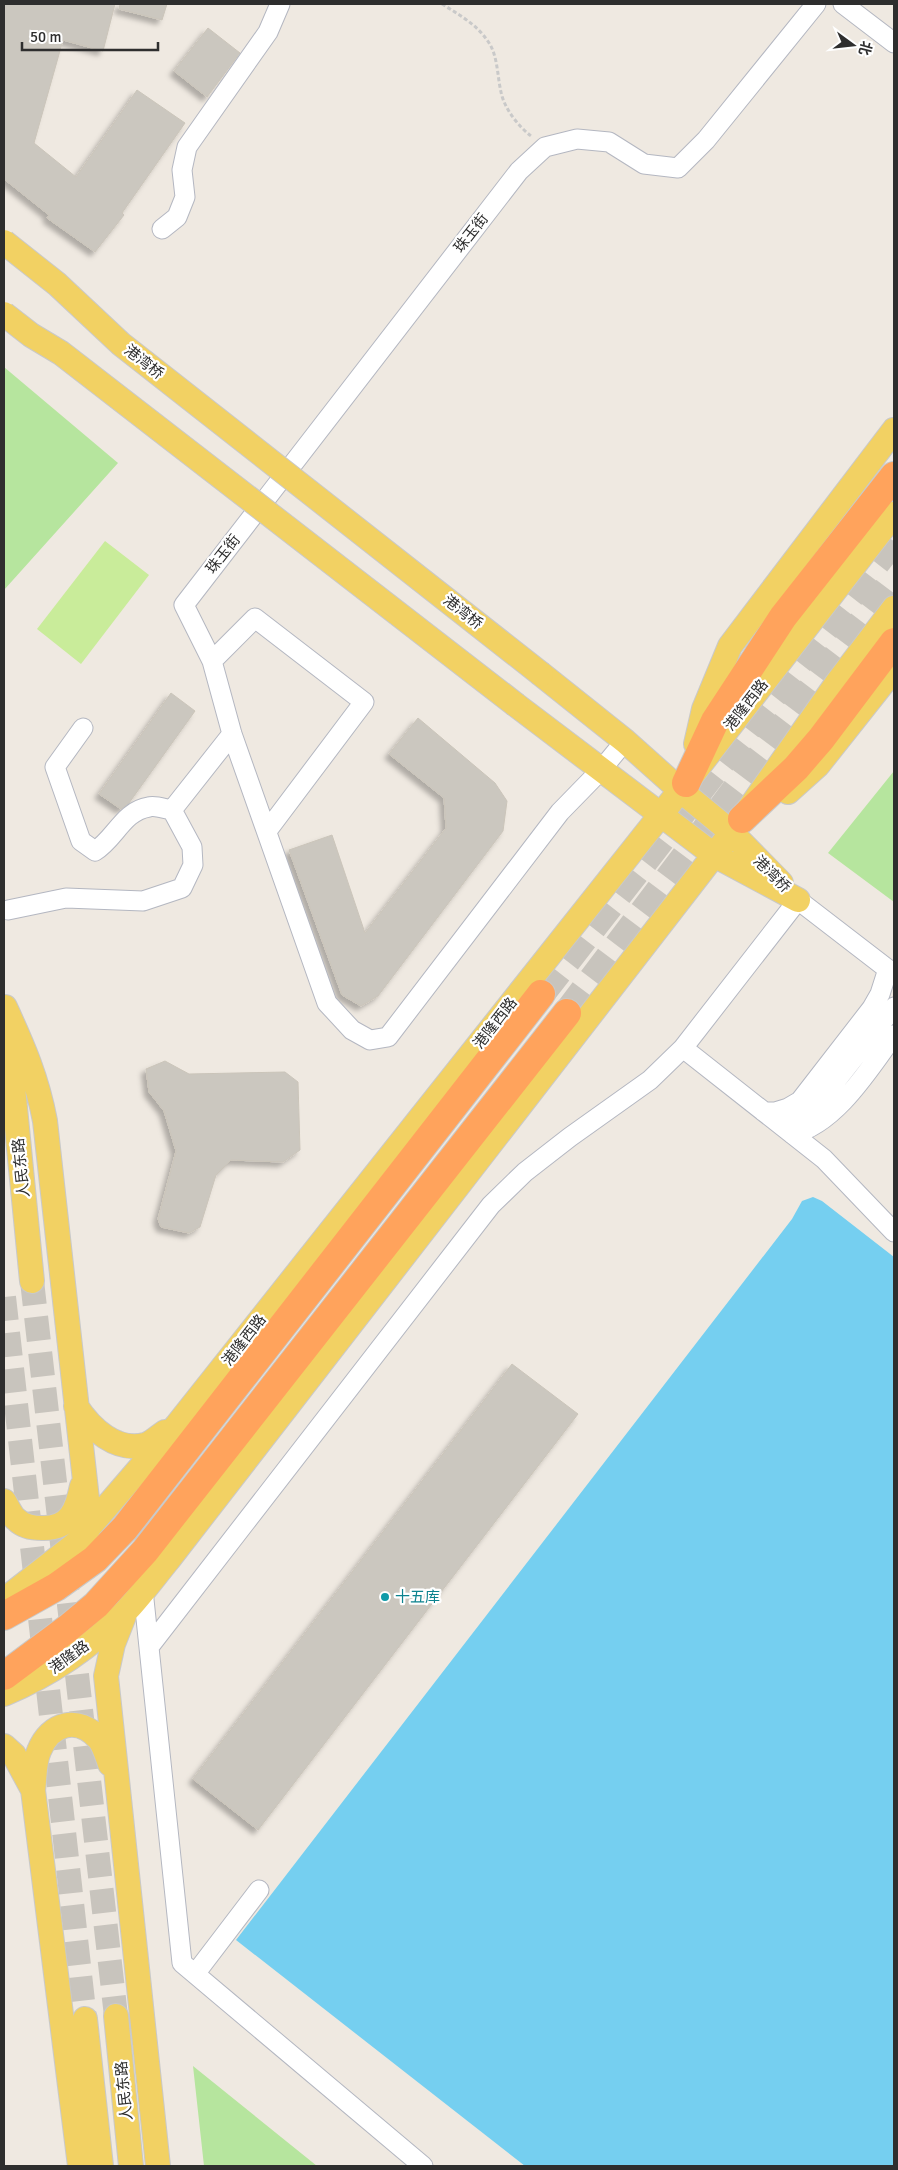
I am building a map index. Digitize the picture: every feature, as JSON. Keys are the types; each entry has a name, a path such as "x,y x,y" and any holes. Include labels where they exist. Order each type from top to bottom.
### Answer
{"highway":[{"path":"683,786 715,721 783,617 894,476"},
{"path":"736,825 796,768 821,739 894,642"},
{"path":"4,1616 56,1587 95,1559 125,1528 541,994"},
{"path":"4,1676 67,1630 96,1605 131,1585 151,1543 567,1013"}],"main road":[{"name":"港湾桥","path":"4,242 57,284 121,344 683,786 736,825 798,900"},
{"name":"港湾桥","path":"4,314 31,336 61,353 516,705 714,855 798,900"},
{"path":"683,786 704,709 730,646 894,430"},
{"name":"港隆西路","path":"90,1526 177,1424 662,814 894,514"},
{"path":"158,2166 106,1676 113,1644 127,1609 131,1585 142,1575 169,1559 714,855 815,713 894,608"},
{"path":"736,825 782,798 818,765 894,669"},
{"path":"4,1001 28,1058 38,1087 46,1121 75,1405 90,1526 82,1540 4,1600"},
{"name":"人民东路","path":"4,1001 32,1281"},
{"path":"75,1405 86,1421 97,1432 128,1447 147,1445 177,1424"},
{"path":"4,1501 16,1520 31,1528 49,1528 66,1523 78,1505 84,1477"},
{"name":"港隆路","path":"4,1694 43,1676 69,1659 127,1609"},
{"path":"80,2166 34,1790 38,1753 44,1741 57,1728 72,1723 90,1730 101,1741 117,1780"},
{"path":"4,1746 14,1755 34,1790"},
{"name":"人民东路","path":"116,2016 131,2166"},
{"name":"人民东路","path":"85,2018 102,2166"}],"street":[{"path":"162,229 176,217 185,197 182,170 186,147 268,32 280,4"},
{"name":"珠玉街","path":"212,661 184,605 519,171 545,147 577,138 609,142 644,164 678,168 706,140 816,4"},
{"path":"843,4 894,43"},
{"path":"267,831 364,702 255,618 212,661 232,734 327,1003 352,1030 370,1040 388,1037 560,812 601,770 625,740"},
{"path":"83,728 55,767 81,840 95,851 104,846 128,816 149,806 172,810"},
{"path":"172,810 232,734"},
{"path":"8,910 66,898 143,901 182,888 193,865 192,847 172,810"},
{"path":"149,1647 491,1205 525,1172 570,1137 650,1080 683,1048 798,900 891,971 872,1008 812,1087 800,1101 771,1117"},
{"path":"771,1117 801,1116 817,1105 894,1007"},
{"path":"792,1134 815,1125 832,1112 894,1035"},
{"path":"683,1048 824,1160 894,1232"},
{"path":"131,1585 149,1647 182,1963 423,2166"},
{"path":"195,1974 259,1890"}],"path":[{"path":"442,4 468,20 488,41 497,62 501,94 517,123 545,147"}],"green space":[{"path":"4,367 118,463 4,590"},
{"path":"105,541 149,575 81,664 37,629"},
{"path":"894,771 894,902 828,853"},
{"path":"193,2066 317,2166 204,2166"}],"water":[{"path":"813,1197 822,1201 894,1257 894,2166 525,2166 236,1940 792,1219 802,1201"}],"building":[{"path":"4,4 115,4 103,51 63,40 34,143 76,177 137,90 185,123 122,213 124,215 95,252 47,218 49,215 4,179"},
{"path":"120,4 167,4 162,20 119,9"},
{"path":"208,28 240,53 207,97 174,71"},
{"path":"171,693 195,711 129,803 121,809 99,794"},
{"path":"418,718 495,783 507,801 503,831 378,996 361,1006 342,995 289,850 332,835 365,933 446,828 444,798 389,754"},
{"path":"165,1061 189,1074 285,1072 298,1082 300,1150 283,1162 231,1160 216,1175 200,1227 189,1233 161,1227 158,1219 176,1151 164,1111 149,1092 146,1069"},
{"name":"十五库","path":"512,1364 578,1414 258,1830 193,1779"}],"tunnel":[{"path":"541,994 894,540"},
{"path":"567,1013 894,580"},
{"path":"32,1281 116,2016"},
{"path":"4,1297 85,2019"}],"place":[{"name":"十五库","path":"385,1597"}]}
